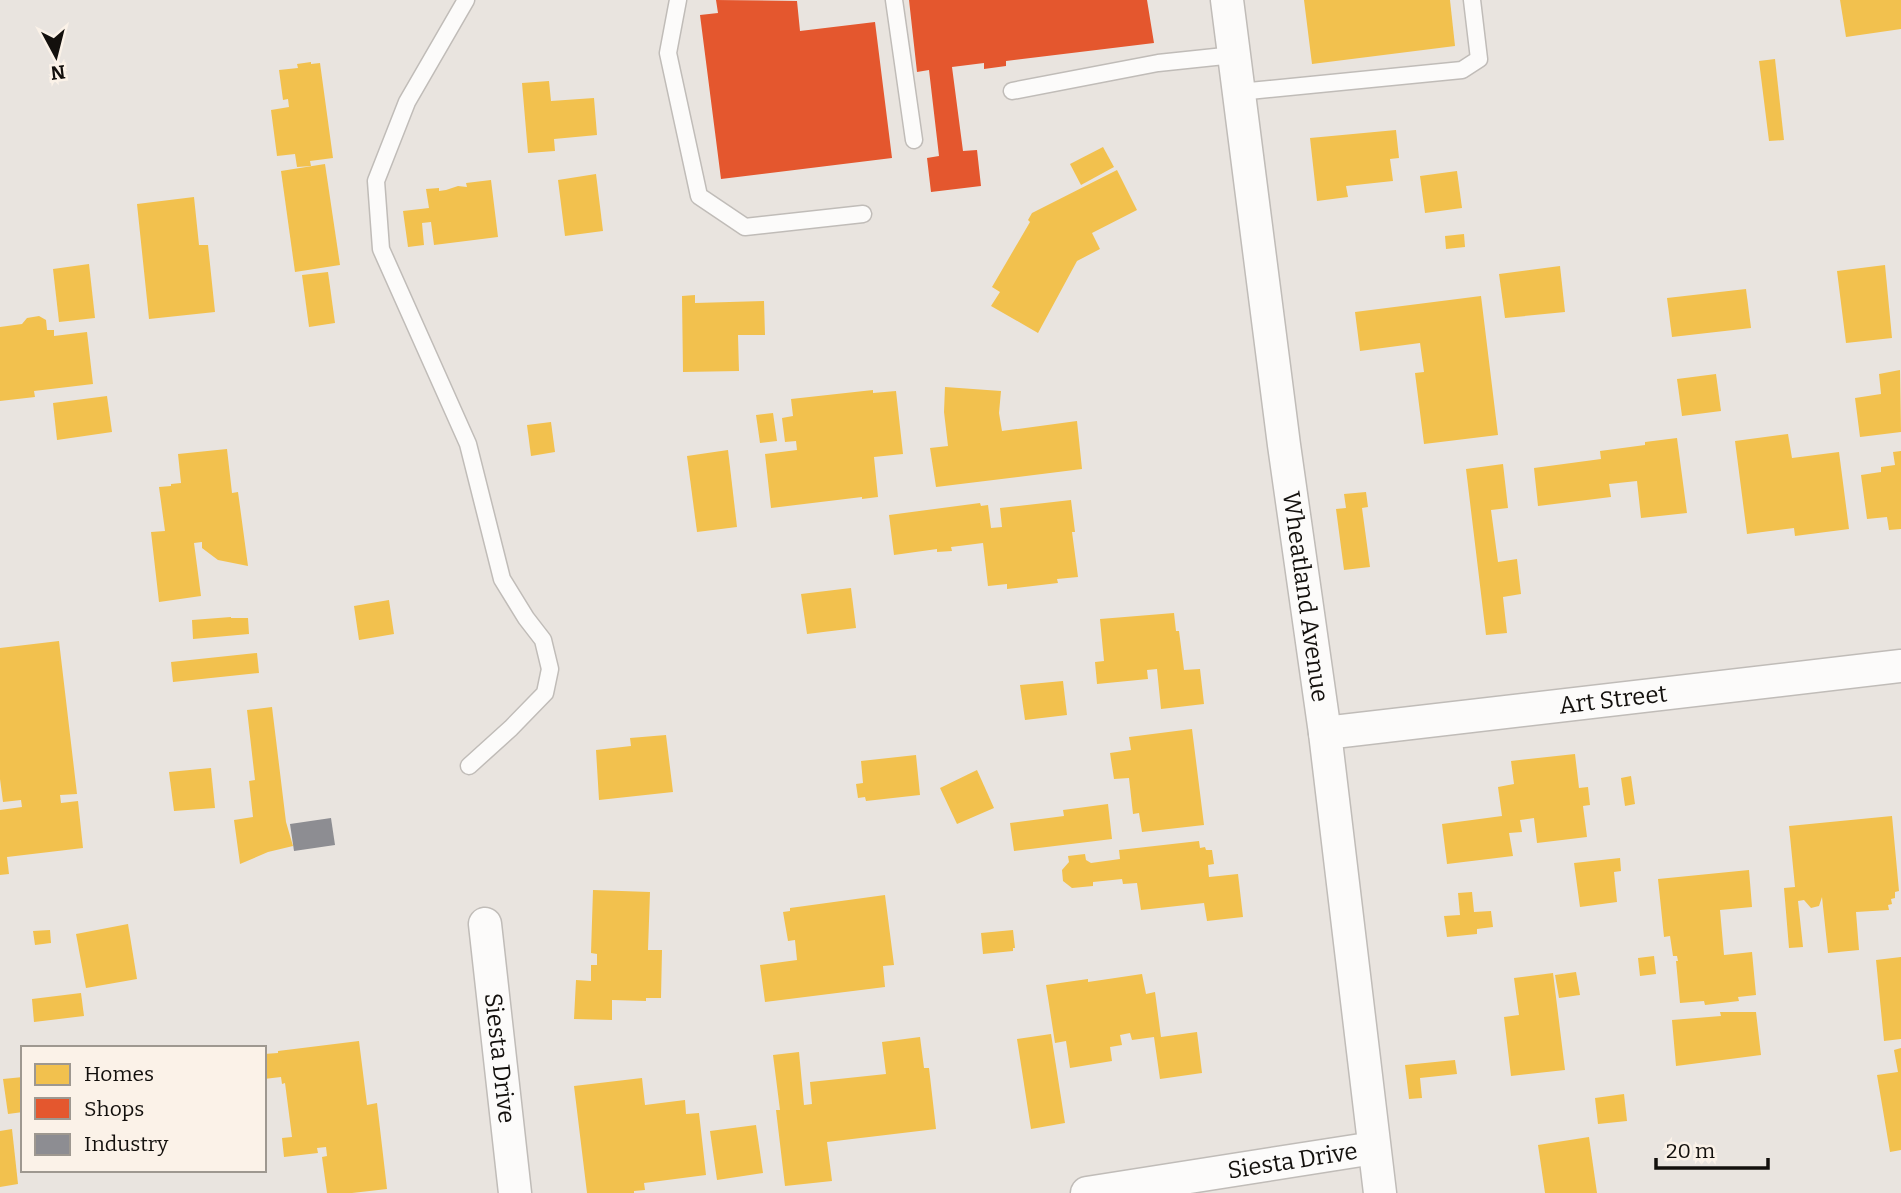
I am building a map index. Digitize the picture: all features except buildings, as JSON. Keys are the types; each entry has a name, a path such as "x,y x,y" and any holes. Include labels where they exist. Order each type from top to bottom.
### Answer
{"street":[{"name":"Wheatland Avenue","path":"1227,0 1284,445 1325,733 1380,1193"},
{"name":"Art Street","path":"1325,733 1901,666"},
{"name":"Siesta Drive","path":"485,924 514,1193"},
{"name":"Siesta Drive","path":"1087,1193 1374,1149"}],"lane":[{"path":"466,0 407,102 376,181 381,248 468,444 502,579 543,640 550,669 545,693 511,729 469,766"},
{"path":"678,0 668,53 699,196 745,227 863,215"},
{"path":"894,0 914,140"},
{"path":"1240,92 1462,70 1479,59 1472,0"},
{"path":"1012,91 1158,63 1234,55"}]}
